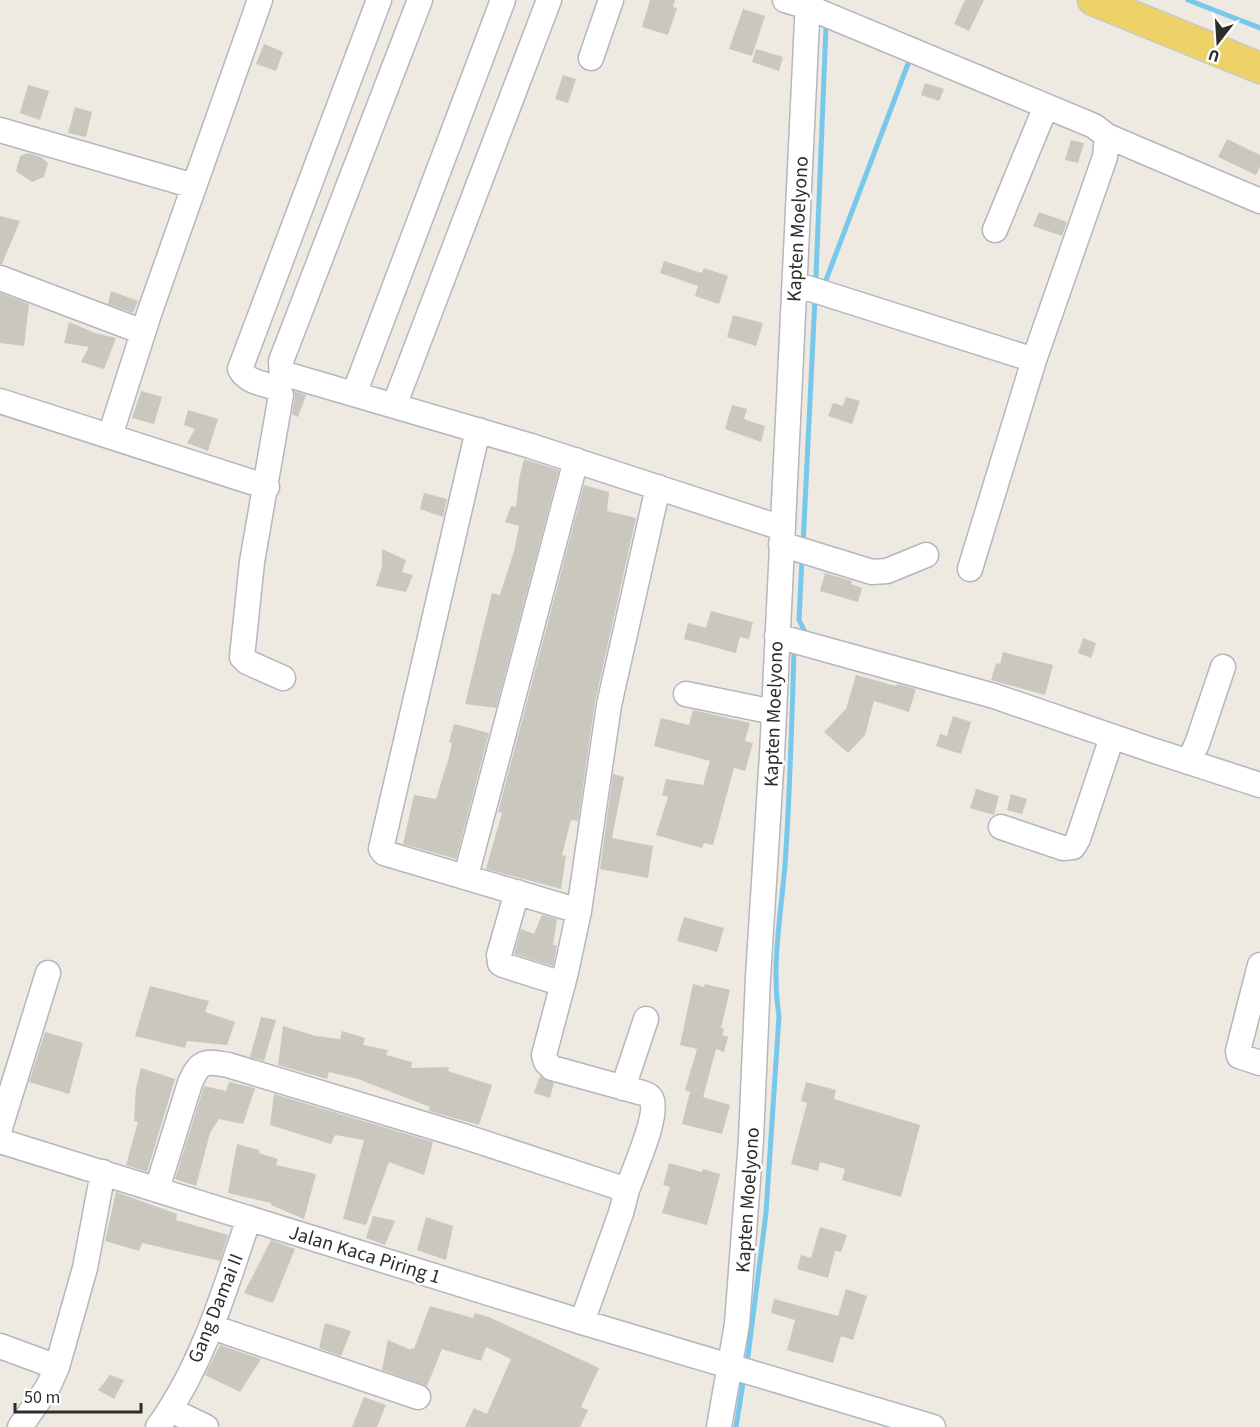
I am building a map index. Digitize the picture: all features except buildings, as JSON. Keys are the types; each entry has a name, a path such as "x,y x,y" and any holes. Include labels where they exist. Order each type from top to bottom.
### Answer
{"main road":[{"path":"1093,0 1260,68"}],"street":[{"path":"110,436 143,332 260,0"},
{"path":"278,383 243,375 241,365 379,0"},
{"path":"283,678 247,662 242,657 252,562 267,487 281,395 277,389 281,362 420,0"},
{"path":"354,394 503,0"},
{"path":"394,406 549,0"},
{"path":"591,58 610,0"},
{"path":"784,0 808,4 1094,126 1107,136 1260,201"},
{"name":"Kapten Moelyono","path":"718,1427 737,1324 743,1259 774,712 808,4"},
{"path":"995,230 1046,106"},
{"path":"0,130 194,186"},
{"path":"970,569 1034,360 1105,157 1107,136"},
{"path":"0,278 143,332"},
{"path":"795,284 1034,360"},
{"path":"278,383 287,376 292,376 576,460 658,487 872,572 887,572 926,555"},
{"path":"0,401 267,487"},
{"path":"478,430 381,849 384,853 579,911"},
{"path":"466,876 576,460"},
{"path":"582,1322 646,1136 653,1110 652,1100 649,1095 552,1068 546,1062 544,1055 579,911 609,705 658,487"},
{"path":"777,636 994,696 1260,785"},
{"path":"1188,762 1197,744 1223,667"},
{"path":"686,694 774,712"},
{"path":"1001,827 1064,848 1074,847 1112,737"},
{"path":"517,892 499,955 500,963 562,984"},
{"path":"1260,965 1238,1051 1239,1056 1260,1063"},
{"path":"0,1128 48,974"},
{"path":"623,1088 646,1019"},
{"path":"157,1189 190,1083 197,1068 208,1062 228,1065 463,1136 627,1190"},
{"name":"Jalan Kaca Piring 1","path":"0,1141 582,1322 933,1427"},
{"path":"20,1427 48,1387 57,1367 85,1268 103,1172"},
{"name":"Gang Damai II","path":"165,1418 212,1327 249,1218"},
{"path":"212,1327 418,1397"},
{"path":"0,1346 57,1367"},
{"path":"165,1418 206,1427"}],"waterway":[{"path":"1188,0 1260,28"},
{"path":"816,276 826,26"},
{"path":"826,280 911,56"},
{"path":"803,545 815,298"},
{"path":"802,558 799,620 804,630"},
{"path":"748,1356 766,1213 779,1016 776,960 787,838 794,650"},
{"path":"736,1427 743,1383"}]}
